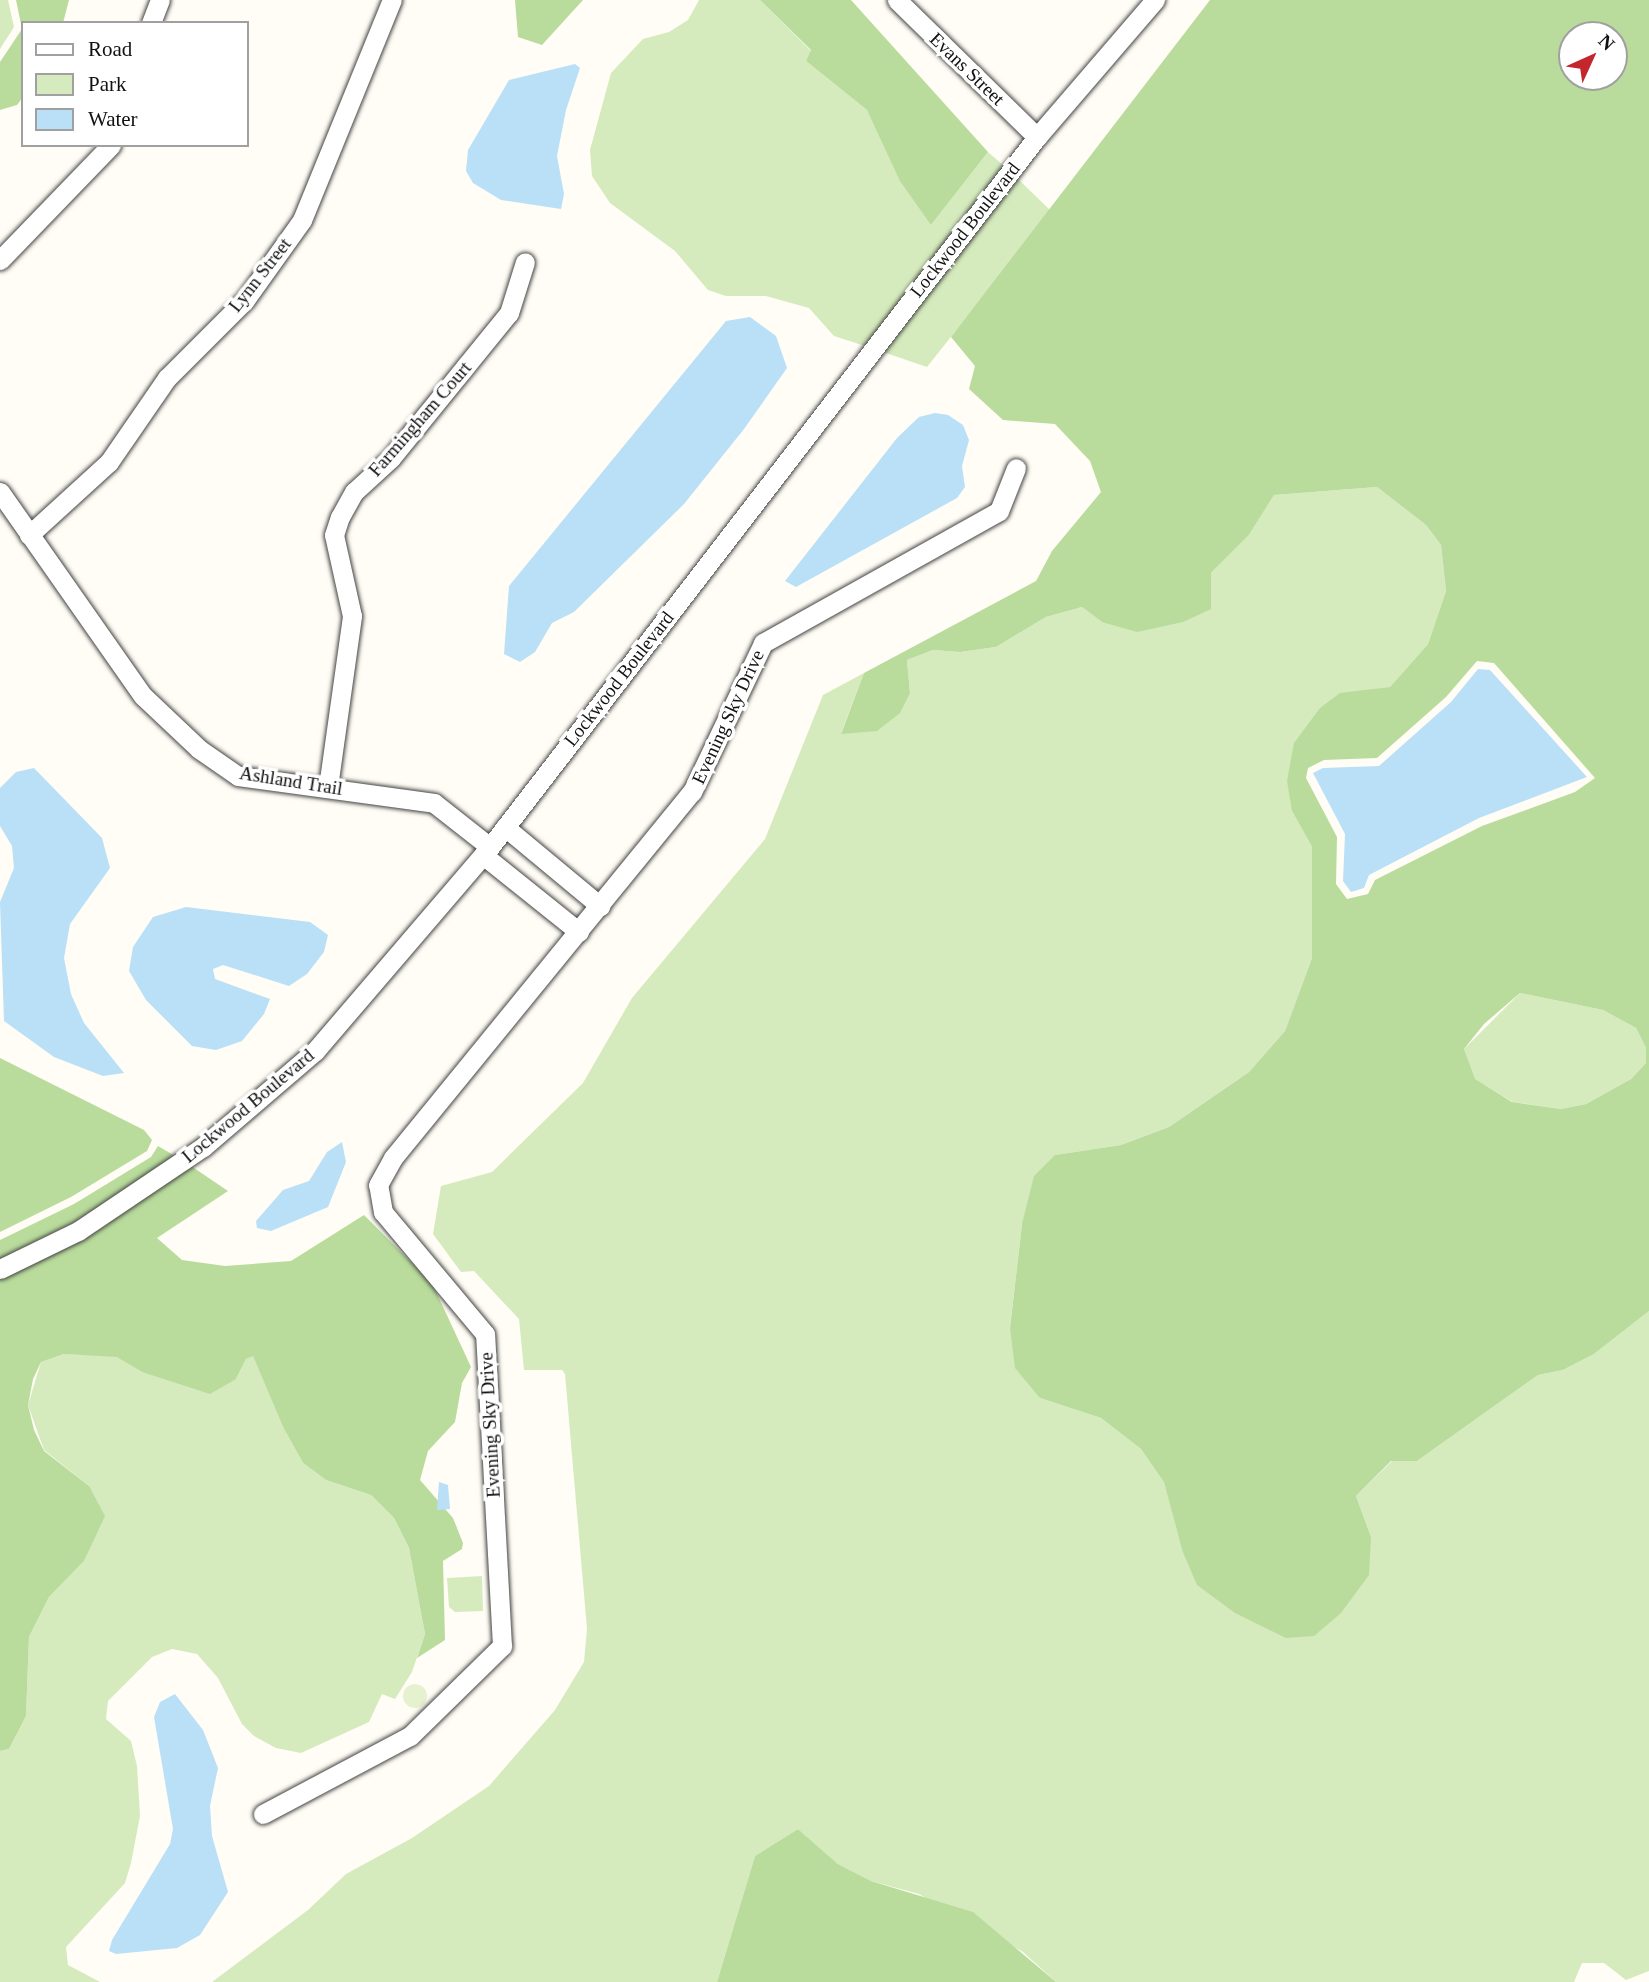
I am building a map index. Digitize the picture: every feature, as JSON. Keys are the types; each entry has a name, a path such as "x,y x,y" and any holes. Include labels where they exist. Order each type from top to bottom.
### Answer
{"street":[{"path":"152,21 160,0"},
{"name":"Lynn Street","path":"29,535 109,462 167,378 245,300 302,220 392,0"},
{"name":"Evans Street","path":"897,0 1037,137"},
{"name":"Lockwood Boulevard","path":"0,1269 78,1231 203,1147 315,1051 487,851 1037,137 1155,0"},
{"path":"0,260 109,147"},
{"name":"Farmingham Court","path":"328,787 352,616 334,535 340,517 354,492 391,458 509,313 525,262"},
{"name":"Evening Sky Drive","path":"263,1814 410,1736 502,1646 485,1334 383,1212 378,1185 393,1158 692,792 763,643 999,511 1016,468"},
{"name":"Ashland Trail","path":"0,492 143,696 199,749 238,776 435,803 487,851"},
{"path":"505,827 600,906"},
{"path":"487,851 579,932"}],"green space":[{"path":"0,0 8,0 14,27 0,49"},
{"path":"16,0 69,0 64,21 21,21 21,24"},
{"path":"515,0 583,0 542,45 518,37"},
{"path":"699,0 760,0 811,51 806,61 867,110 931,225 988,152 1004,166 865,346 834,336 809,308 766,296 726,296 708,290 675,251 610,203 592,176 590,150 611,73 643,39 669,32 688,20"},
{"path":"760,0 851,0 988,152 931,225 900,181 867,110 806,61 811,50"},
{"path":"1210,0 1649,0 1649,1311 1594,1354 1563,1370 1538,1375 1417,1461 1391,1461 1356,1496 1371,1537 1369,1575 1341,1613 1314,1636 1286,1638 1235,1613 1197,1585 1182,1550 1164,1482 1141,1449 1101,1418 1040,1398 1015,1368 1010,1328 1022,1224 1034,1176 1055,1155 1121,1145 1169,1127 1249,1072 1285,1031 1312,958 1312,847 1292,811 1287,781 1294,743 1320,708 1340,693 1390,687 1428,644 1446,591 1441,545 1426,525 1377,487 1274,495 1249,535 1211,573 1211,609 1183,622 1137,632 1102,622 1082,607 1046,617 996,647 960,652 933,650 907,660 910,693 900,713 877,731 841,734 864,673 1036,581 1052,551 1101,492 1090,461 1055,424 1003,420 969,389 975,366 951,337","holes":["1477,661 1494,663 1595,778 1575,792 1482,826 1375,880 1368,894 1347,899 1336,884 1337,837 1306,778 1308,768 1324,760 1377,758 1446,697","1520,993 1603,1010 1636,1028 1646,1048 1646,1063 1631,1079 1586,1104 1561,1109 1512,1102 1475,1079 1464,1049 1484,1024"]},
{"path":"21,30 21,100 17,105 0,110 0,62"},
{"path":"1017,178 1051,211 927,367 883,352"},
{"path":"1377,487 1426,525 1441,545 1446,591 1428,644 1390,687 1342,695 1320,708 1292,811 1312,847 1312,958 1285,1031 1249,1072 1169,1127 1121,1145 1055,1155 1022,1224 1010,1327 1040,1398 1101,1418 1141,1449 1164,1481 1182,1550 1371,1537 1356,1496 1392,1461 1417,1461 1538,1375 1563,1370 1594,1354 1649,1311 1649,1971 1626,1980 1604,1963 1582,1963 1574,1982 1056,1982 1023,1952 919,1894 871,1881 838,1864 798,1829 755,1856 717,1982 212,1982 308,1910 346,1874 412,1838 489,1786 555,1710 584,1662 587,1629 565,1374 562,1370 524,1370 519,1319 474,1271 461,1272 433,1234 441,1186 492,1172 583,1083 632,998 765,839 823,695 864,673 841,733 910,693 907,660 933,650 960,652 996,647 1046,617 1082,607 1102,622 1211,573 1249,535 1274,495"},
{"path":"1520,993 1603,1010 1636,1028 1646,1048 1646,1063 1631,1079 1586,1104 1561,1109 1513,1102 1474,1079 1464,1049"},
{"path":"0,1058 144,1130 152,1140 147,1151 71,1197 0,1232"},
{"path":"158,1146 175,1156 75,1222 0,1259 0,1240 74,1204 151,1157"},
{"path":"191,1166 228,1191 157,1238 182,1260 225,1266 291,1261 364,1215 432,1283 471,1367 462,1383 455,1422 428,1451 420,1480 453,1518 463,1543 462,1549 443,1561 445,1640 417,1658 425,1634 409,1548 394,1518 371,1495 326,1480 303,1463 283,1427 253,1356 246,1359 236,1379 210,1394 142,1372 117,1357 64,1354 41,1362 33,1379 28,1405 34,1430 44,1451 89,1486 105,1516 84,1561 49,1597 29,1637 26,1716 9,1749 0,1751 0,1278"},
{"path":"64,1354 117,1356 142,1372 236,1379 246,1359 253,1355 283,1427 303,1463 326,1480 371,1495 394,1518 409,1548 425,1634 412,1672 395,1699 382,1694 369,1722 301,1753 276,1748 254,1736 242,1724 218,1678 197,1654 172,1649 152,1657 108,1701 106,1719 131,1741 137,1766 140,1816 131,1863 125,1883 66,1947 68,1965 100,1982 0,1982 0,1751 9,1749 26,1716 29,1637 49,1597 84,1561 89,1486 44,1450 28,1405 41,1362"},
{"path":"482,1576 483,1611 455,1612 449,1607 447,1578"},
{"path":"415,1684 423,1688 427,1696 423,1704 415,1708 407,1704 403,1696 407,1688"},
{"path":"798,1829 838,1864 871,1881 973,1912 1056,1982 717,1982 755,1856"}],"water":[{"path":"575,64 580,68 566,110 557,156 564,194 561,209 501,200 473,183 466,171 468,150 509,80"},
{"path":"750,317 776,336 787,368 744,429 684,504 574,612 552,623 535,652 520,662 504,654 509,586 726,321"},
{"path":"935,413 948,415 963,425 969,440 962,466 965,487 957,498 796,587 785,581 897,438 919,417"},
{"path":"1478,669 1490,670 1587,777 1479,818 1369,875 1364,888 1351,892 1343,881 1345,834 1313,773 1323,768 1379,766 1451,702"},
{"path":"34,768 102,838 110,868 70,924 64,958 71,994 84,1023 124,1073 103,1076 54,1057 4,1021 0,902 14,868 12,846 0,826 0,788 16,772"},
{"path":"186,907 310,922 328,935 324,952 307,974 289,986 223,965 213,969 215,979 270,999 264,1014 242,1041 216,1050 192,1046 146,1000 129,971 133,947 153,917"},
{"path":"342,1142 346,1162 328,1207 271,1231 257,1228 256,1221 283,1190 309,1181 327,1152"},
{"path":"439,1482 448,1485 450,1509 437,1510"},
{"path":"175,1694 203,1730 218,1768 210,1806 212,1836 228,1892 200,1935 177,1948 116,1954 109,1951 112,1940 170,1844 173,1829 154,1717 160,1702"}]}
